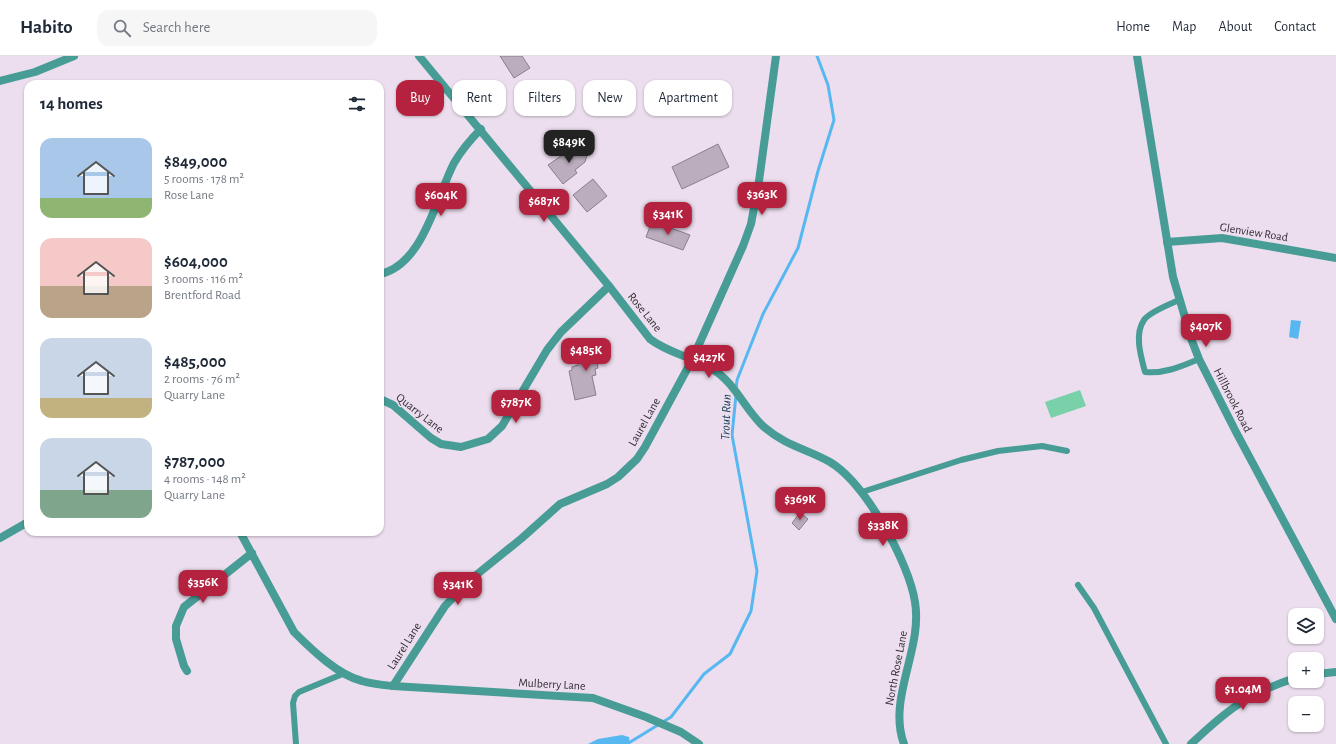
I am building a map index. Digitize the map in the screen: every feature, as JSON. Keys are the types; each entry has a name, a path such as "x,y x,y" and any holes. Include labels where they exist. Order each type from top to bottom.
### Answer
{"street":[{"path":"0,81 35,72 74,56"},
{"name":"Rose Lane","path":"419,56 481,129 609,286 650,339 658,345 692,360"},
{"path":"692,360 743,246 751,224 759,181 776,56"},
{"name":"Hillbrook Road","path":"1137,56 1167,242 1179,300 1199,359 1336,619"},
{"path":"384,273 404,262 416,248 455,163 481,129"},
{"name":"Glenview Road","path":"1167,242 1222,238 1336,258"},
{"name":"Quarry Lane","path":"384,401 393,405 431,438 441,444 461,447 488,439 502,426 547,350 561,332 609,286"},
{"name":"North Rose Lane","path":"692,360 712,369 733,388 762,425 773,434 791,446 830,462 848,475 862,492 895,548 911,584 915,600 916,635 899,715 899,729 904,744"},
{"name":"Laurel Lane","path":"242,536 294,632 321,658 345,673 361,681 393,686 445,606 470,580 522,538 560,504 607,484 618,477 637,459 692,360"},
{"path":"0,538 24,524"},
{"path":"187,671 179,654 176,639 176,626 184,607 252,553"},
{"path":"1324,673 1336,672"},
{"path":"1191,744 1220,716 1237,704 1274,685 1288,680"},
{"name":"Mulberry Lane","path":"393,686 593,698 668,726 681,732 699,744"}],"lane":[{"path":"1179,300 1167,305 1144,320 1139,334 1140,355 1145,372 1154,373 1179,368 1199,359"},
{"path":"862,492 961,460 998,451 1042,446 1067,451"},
{"path":"1078,585 1094,608 1166,744"},
{"path":"296,744 293,702 295,696 299,692 345,673"}],"green space":[{"path":"1080,390 1086,406 1051,418 1045,402"}],"water":[{"path":"1291,320 1301,321 1298,339 1289,337"},
{"path":"622,735 629,737 630,744 588,744 598,739"}],"building":[{"path":"500,56 522,56 530,68 514,78"},
{"path":"578,144 587,155 585,162 575,170 577,173 563,184 548,165"},
{"path":"718,144 729,167 682,189 672,167"},
{"path":"593,179 607,196 587,212 573,195"},
{"path":"652,221 690,235 683,250 646,237"},
{"path":"595,338 604,347 596,356 598,368 595,369 596,375 592,376 596,395 575,400 569,371 572,370 572,367 578,365 577,360 581,359 580,355"},
{"path":"800,513 808,519 799,530 792,523"}],"waterway":[{"name":"Trout Run","path":"736,389 737,380 763,314 798,248 818,171 834,120 828,85 817,56"},
{"name":"Trout Run","path":"627,744 671,717 704,674 730,654 751,611 757,571 732,435 736,395"}]}
